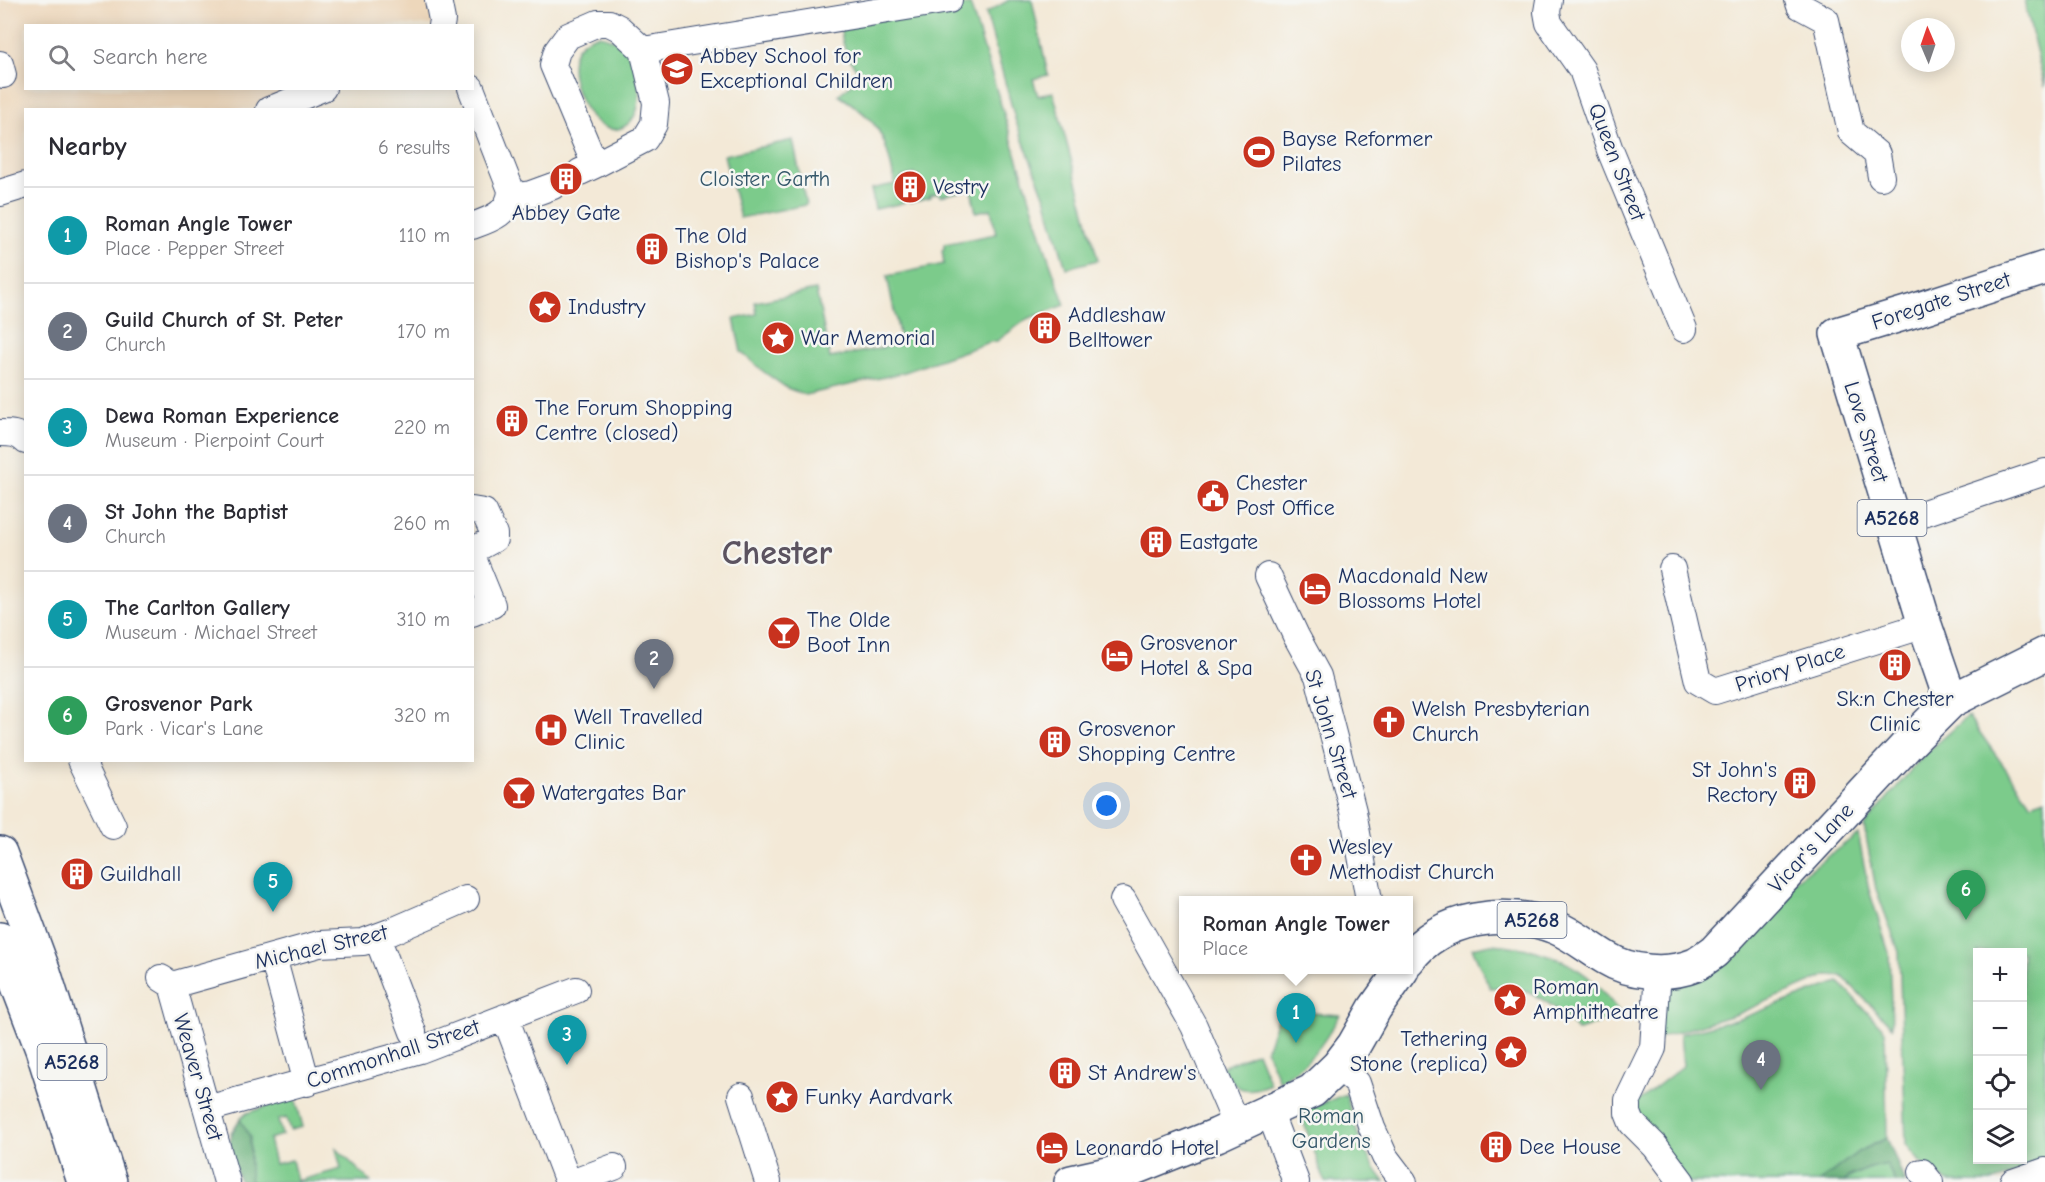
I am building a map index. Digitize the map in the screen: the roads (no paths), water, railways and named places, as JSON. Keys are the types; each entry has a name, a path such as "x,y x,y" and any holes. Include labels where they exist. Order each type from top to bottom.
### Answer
{"highway":[{"name":"Foregate Street","path":"1837,334 2045,268"},
{"name":"Love Street","path":"1837,334 1925,625 1951,701"},
{"name":"A5268","path":"1951,701 2045,654"},
{"name":"Vicar's Lane","path":"1658,971 1695,964 1714,952 1951,701"},
{"name":"A5268","path":"0,853 44,972 110,1182"},
{"name":"A5268","path":"1413,954 1437,934 1463,923 1493,917 1522,918 1556,928 1582,941 1606,959 1623,967 1658,971"},
{"name":"A5268","path":"0,939 42,1049 84,1182"},
{"name":"A5268","path":"1071,1182 1136,1175 1312,1091 1338,1066 1361,1035 1397,974"}],"street":[{"path":"438,0 441,24"},
{"path":"644,50 949,0"},
{"name":"Queen Street","path":"1549,0 1547,12 1549,23 1582,70 1610,150 1684,329"},
{"path":"1798,0 1800,6 1826,20 1851,132 1877,154 1881,177"},
{"path":"598,23 609,23 619,28 644,50 656,103 654,124 645,139 588,168 553,65 557,51 568,36 598,23"},
{"path":"274,108 317,90"},
{"path":"472,90 508,183 510,197 502,212 474,225"},
{"path":"0,193 24,186"},
{"path":"510,197 531,194 553,186"},
{"path":"1894,523 2045,472"},
{"path":"474,510 484,512 494,534 494,539 474,550"},
{"path":"474,561 492,605 474,612"},
{"name":"Priory Place","path":"1672,569 1698,681 1715,691 1925,625"},
{"name":"St John Street","path":"1268,576 1318,676 1353,811 1368,896"},
{"path":"82,762 113,826"},
{"name":"Michael Street","path":"166,981 320,944 363,942 466,899"},
{"path":"1123,900 1194,1026 1237,1126"},
{"path":"377,937 413,1032"},
{"path":"273,957 307,1083"},
{"path":"1658,971 1653,1048 1628,1100 1628,1113 1632,1123 1655,1146 1682,1182"},
{"name":"Weaver Street","path":"166,981 207,1109 227,1182"},
{"name":"Commonhall Street","path":"207,1109 420,1050 576,990"},
{"path":"505,1017 568,1182"},
{"path":"1338,1066 1357,1083 1372,1128 1385,1157 1404,1182"},
{"path":"741,1096 768,1182"},
{"path":"1269,1111 1296,1182"},
{"path":"574,1182 614,1167"},
{"path":"2013,1182 2045,1171"}],"place":[{"name":"Abbey School for Exceptional Children","path":"677,69"},
{"name":"Bayse Reformer Pilates","path":"1259,152"},
{"name":"Abbey Gate","path":"566,179"},
{"name":"Vestry","path":"910,187"},
{"name":"The Old Bishop's Palace","path":"652,249"},
{"name":"Industry","path":"545,307"},
{"name":"Addleshaw Belltower","path":"1045,328"},
{"name":"War Memorial","path":"778,338"},
{"name":"The Forum Shopping Centre (closed)","path":"512,421"},
{"name":"Chester Post Office","path":"1213,496"},
{"name":"Eastgate","path":"1156,542"},
{"name":"Macdonald New Blossoms Hotel","path":"1315,589"},
{"name":"The Olde Boot Inn","path":"784,633"},
{"name":"Grosvenor Hotel & Spa","path":"1117,656"},
{"name":"Sk:n Chester Clinic","path":"1895,665"},
{"name":"Guild Church of St. Peter","path":"654,689"},
{"name":"Welsh Presbyterian Church","path":"1389,722"},
{"name":"Well Travelled Clinic","path":"551,730"},
{"name":"Grosvenor Shopping Centre","path":"1055,742"},
{"name":"St John's Rectory","path":"1800,783"},
{"name":"Watergates Bar","path":"519,793"},
{"name":"Wesley Methodist Church","path":"1306,860"},
{"name":"Guildhall","path":"77,874"},
{"name":"The Carlton Gallery","path":"273,912"},
{"name":"Grosvenor Park","path":"1966,920"},
{"name":"Roman Amphitheatre","path":"1510,1000"},
{"name":"Roman Angle Tower","path":"1296,1043"},
{"name":"Tethering Stone (replica)","path":"1511,1052"},
{"name":"Dewa Roman Experience","path":"567,1065"},
{"name":"St Andrew's","path":"1065,1073"},
{"name":"St John the Baptist","path":"1761,1090"},
{"name":"Funky Aardvark","path":"782,1097"},
{"name":"Dee House","path":"1496,1147"},
{"name":"Leonardo Hotel","path":"1052,1148"}],"district":[{"name":"Chester","path":"777,553"}],"park label":[{"name":"Cloister Garth","path":"765,179"},
{"name":"Roman Gardens","path":"1331,1128"}]}
